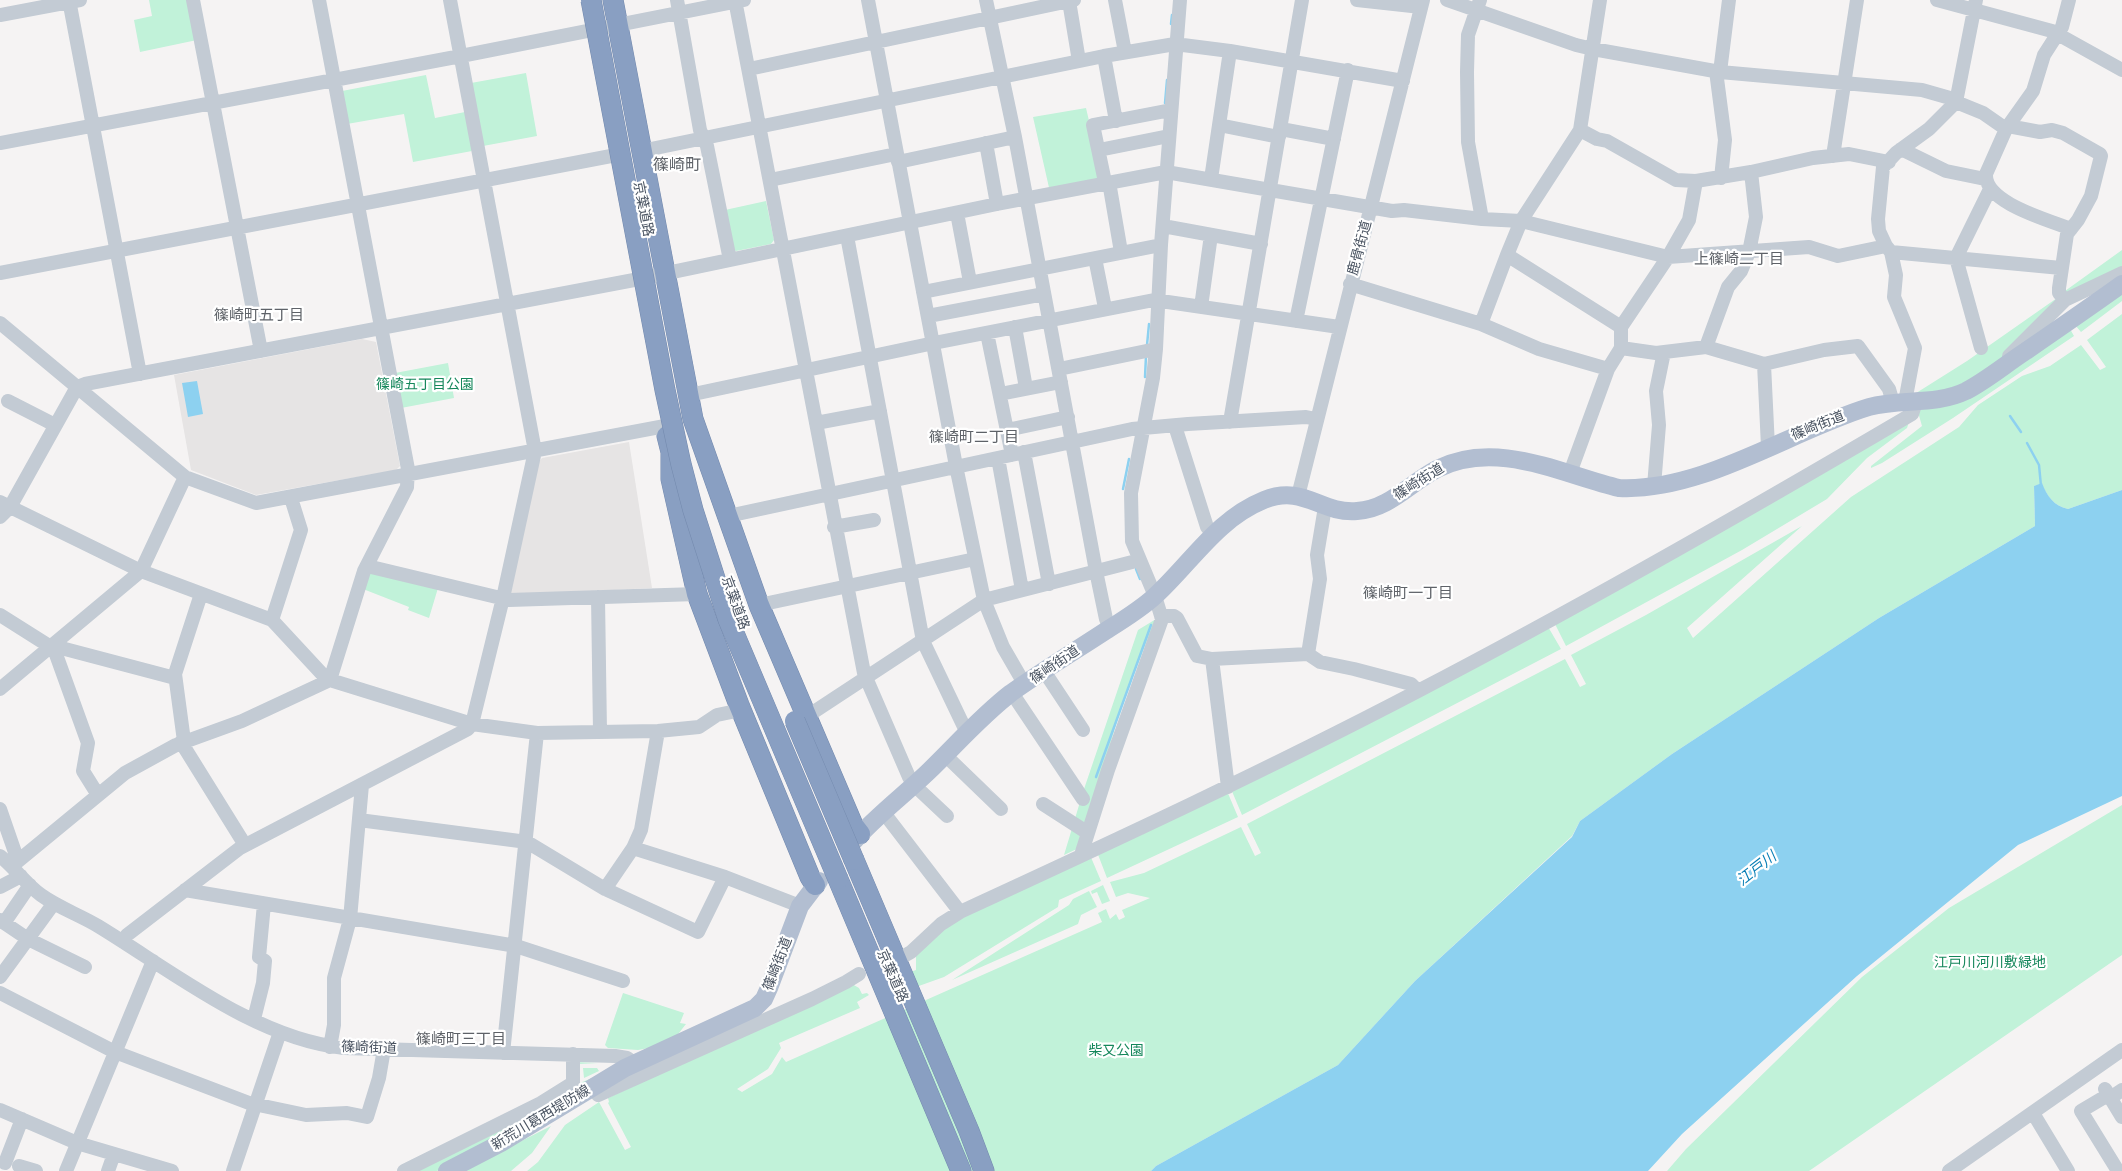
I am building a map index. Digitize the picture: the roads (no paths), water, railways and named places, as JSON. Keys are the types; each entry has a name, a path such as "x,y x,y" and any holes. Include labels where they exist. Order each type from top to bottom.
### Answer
{"highway":[{"name":"京葉道路","path":"581,0 634,280 671,452 670,480 697,594 741,710 810,877 839,867"},
{"name":"京葉道路","path":"591,0 665,390 693,510 728,619 839,867"},
{"name":"京葉道路","path":"603,0 682,414 703,506 739,616 839,867"},
{"name":"京葉道路","path":"613,0 693,419 801,719"},
{"path":"693,419 700,459 734,572 801,719 839,867 891,988 969,1131 984,1171"},
{"path":"671,452 684,512 706,584 738,673 763,734 839,867 891,988 954,1171"},
{"name":"京葉道路","path":"891,988 961,1171"},
{"name":"京葉道路","path":"891,988 978,1171"}],"main road":[{"name":"篠崎街道","path":"634,1063 755,1008 764,999 769,988 800,906 839,867 884,813 967,733 1018,689 1155,596 1213,534 1230,519 1263,500 1287,494 1298,496 1325,507 1345,511 1369,509 1395,498 1438,468 1476,458 1507,459 1534,463 1619,488 1674,483 1710,472 1835,418 1871,406 1953,396 1989,376 2067,324 2122,284"},
{"name":"新荒川葛西堤防線","path":"447,1171 502,1143 634,1063"}],"street":[{"path":"193,0 261,351"},
{"path":"0,887 20,872 98,795 125,773 183,742 242,721 330,680 367,566 407,487 409,475 319,0"},
{"path":"123,942 127,936 245,845 468,729 472,724 503,598 535,450 450,0"},
{"path":"868,0 956,466 984,600 1018,689 1083,799"},
{"path":"986,0 1015,137 1096,571 1106,619 1110,628"},
{"path":"749,69 1071,0 1080,61"},
{"path":"1115,0 1125,52"},
{"path":"1082,856 1108,770 1148,653 1161,621 1155,596 1132,541 1131,493 1156,349 1160,245 1180,0"},
{"path":"1230,422 1302,0"},
{"path":"1357,0 1422,3"},
{"path":"1447,0 1478,5 1576,45 1593,49 1718,72 1922,90 1956,101 1983,113 2007,128 2040,132 2052,130 2064,133 2100,154 2097,178 2091,196 2078,220 2067,234 2059,288 2065,300"},
{"path":"1481,324 1521,221 1580,130 1600,0"},
{"path":"1721,178 1725,140 1718,72 1729,0"},
{"path":"1833,156 1857,0"},
{"path":"1937,0 1975,6 2059,34 2122,70"},
{"path":"2069,0 2059,34 2044,55 2033,92 2007,128 1986,174 1988,184 2004,202 2071,229"},
{"path":"0,15 73,1 92,126 140,374"},
{"path":"0,143 617,25 678,6 739,1 759,127 806,369 834,527 865,679 914,785 948,816"},
{"name":"鹿骨街道","path":"1298,496 1422,3"},
{"path":"1478,5 1468,35 1468,142 1482,219"},
{"path":"678,6 700,130 706,146 730,260"},
{"path":"1905,402 1915,348 1894,297 1896,275 1888,249 1879,231 1878,219 1883,167 1901,149 1929,129 1956,101 1975,6"},
{"path":"641,152 1104,56 1175,44 1293,61 1403,81"},
{"path":"1211,179 1230,51"},
{"path":"1104,56 1116,120"},
{"path":"1296,321 1348,70"},
{"path":"1121,252 1093,125 1171,110"},
{"path":"1219,125 1334,139"},
{"path":"1580,130 1597,139 1608,140 1676,180 1696,181 1721,178 1813,158 1849,154 1889,162"},
{"path":"1099,150 1169,136"},
{"path":"770,180 1015,137"},
{"path":"986,143 997,204"},
{"path":"1901,149 1946,171 1988,184"},
{"path":"0,273 484,182 610,156"},
{"path":"0,517 5,504 77,387 634,280 1026,198 1166,172 1370,208 1521,221 1668,257 1809,248 1838,256 1888,249 1956,258 2061,268"},
{"path":"1706,347 1728,286 1741,271 1749,252 1756,217 1751,172"},
{"path":"1570,473 1608,369 1621,348 1621,328 1668,257 1689,220 1696,181"},
{"path":"1981,348 1956,258 1988,184"},
{"path":"957,213 970,282"},
{"path":"1163,226 1261,244"},
{"path":"1201,308 1211,235"},
{"path":"847,236 923,641 967,733"},
{"path":"924,292 1160,245"},
{"path":"1507,255 1621,328"},
{"path":"1095,258 1105,308"},
{"path":"1989,376 2065,300 2122,273"},
{"path":"1350,284 1481,324 1539,349 1608,369"},
{"path":"928,316 1044,294"},
{"path":"689,395 1105,308 1158,300 1248,315 1340,327"},
{"path":"0,323 185,477 256,504 665,426"},
{"path":"1015,327 1026,388"},
{"path":"988,333 1007,430 1018,453 1049,584"},
{"path":"904,956 960,912 1228,787 1418,691 1549,621 1912,414 1905,402 1889,389 1858,346 1824,350 1764,364 1706,347 1656,354 1621,348"},
{"path":"1000,394 1026,388 1060,375 1156,349"},
{"path":"1654,486 1659,425 1656,391 1664,352"},
{"path":"1764,364 1768,447"},
{"path":"8,401 55,425"},
{"path":"816,423 880,411"},
{"path":"1007,430 1068,417"},
{"path":"728,516 956,466 1143,428 1306,417 1316,419"},
{"path":"1174,426 1208,527 1213,534"},
{"path":"998,458 1022,590"},
{"path":"0,690 141,571 185,477"},
{"path":"272,620 301,530 291,498"},
{"path":"5,504 141,571 272,620 323,675 330,680 472,724 537,733 658,731 699,727 717,715 741,710"},
{"path":"1308,654 1320,579 1317,554 1325,507"},
{"path":"834,527 874,520"},
{"path":"759,605 975,559"},
{"path":"801,719 984,600 1140,560"},
{"path":"367,566 509,600 697,594"},
{"path":"201,594 175,678 183,742 245,845"},
{"path":"598,598 600,732"},
{"path":"0,615 46,644 175,678"},
{"path":"1161,621 1174,616 1177,618 1197,656 1212,659 1308,654 1320,662 1411,684 1418,691"},
{"path":"54,646 88,743 83,771 98,795"},
{"path":"1212,659 1228,787"},
{"path":"1044,671 1083,730"},
{"path":"605,889 633,848 641,830 658,731"},
{"path":"503,1053 516,946 537,733"},
{"path":"945,755 1002,809"},
{"path":"330,1047 334,1025 334,978 350,919 362,785"},
{"path":"1043,804 1088,833"},
{"path":"0,809 20,872 2,922 28,939 85,967"},
{"path":"884,813 960,912"},
{"path":"358,820 527,842 605,889 698,932 725,877"},
{"path":"633,848 725,877 800,906"},
{"name":"篠崎街道","path":"0,856 20,872 39,894 97,925 207,996 280,1032 330,1047 615,1056 627,1058 634,1063"},
{"path":"185,890 516,946 623,981"},
{"path":"0,977 54,903"},
{"path":"254,1019 263,983 265,961 259,956 264,904"},
{"path":"66,1171 153,961"},
{"path":"593,1087 598,1095 812,999 859,974"},
{"path":"0,993 115,1052 255,1105 306,1116 346,1113 367,1118 379,1078 384,1049"},
{"path":"233,1171 280,1032"},
{"path":"1949,1171 2122,1050"},
{"path":"404,1171 541,1103 573,1083 573,1054"},
{"path":"2118,1171 2081,1111 2111,1093 2122,1117"},
{"path":"0,1110 77,1143 151,1168 172,1171"},
{"path":"2036,1118 2068,1171"},
{"path":"5,1163 22,1119"},
{"path":"108,1171 114,1154"},
{"path":"19,1166 36,1171"}],"water":[{"path":"197,381 203,414 188,417 182,383"},
{"name":"江戸川","path":"2042,483 2052,500 2059,506 2068,509 2122,490 2122,796 2018,845 1857,976 1682,1134 1648,1171 1151,1171 1156,1166 1338,1065 1415,981 1572,837 1580,821 1672,754 1879,618 2035,526 2034,486"}],"waterway":[{"path":"1171,24 1172,15"},
{"path":"1165,103 1167,80"},
{"path":"1147,345 1149,324"},
{"path":"1145,377 1146,356"},
{"path":"2010,416 2021,432"},
{"path":"2027,443 2039,465 2041,486"},
{"path":"1123,489 1129,459"},
{"path":"1136,569 1140,579"},
{"path":"1096,777 1151,625"}],"district":[{"name":"篠崎町","path":"677,166"},
{"name":"上篠崎二丁目","path":"1739,260"},
{"name":"篠崎町五丁目","path":"259,316"},
{"name":"篠崎町二丁目","path":"974,438"},
{"name":"篠崎町一丁目","path":"1408,594"},
{"name":"篠崎町三丁目","path":"461,1040"}],"park label":[{"name":"篠崎五丁目公園","path":"425,385"},
{"name":"江戸川河川敷緑地","path":"1990,963"},
{"name":"柴又公園","path":"1116,1051"}]}
